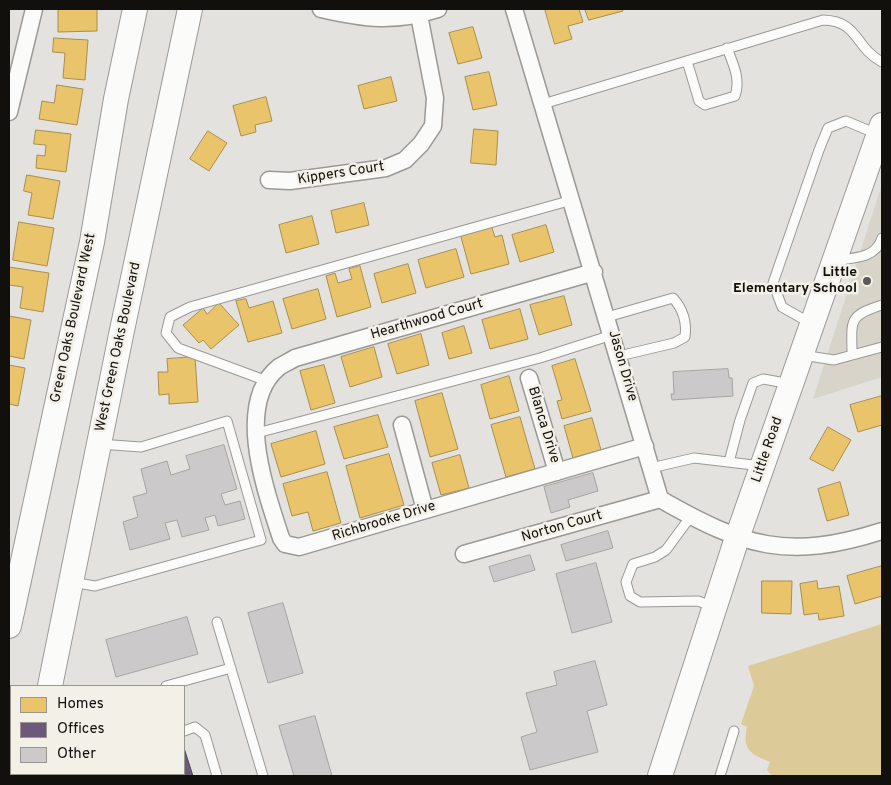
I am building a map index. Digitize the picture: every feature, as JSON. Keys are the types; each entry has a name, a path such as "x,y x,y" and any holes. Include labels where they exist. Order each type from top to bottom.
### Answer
{"main road":[{"name":"Green Oaks Boulevard West","path":"9,626 92,242 116,99 135,9"},
{"name":"West Green Oaks Boulevard","path":"50,685 190,9"},
{"name":"Little Road","path":"660,776 737,538 880,130"}],"street":[{"path":"9,112 34,9"},
{"path":"321,9 359,18 393,19 419,15 438,9"},
{"name":"Jason Drive","path":"514,9 594,272 660,499"},
{"name":"Kippers Court","path":"269,180 290,181 386,168 405,160 421,144 433,126 435,98 419,15"},
{"name":"Hearthwood Court","path":"267,381 279,367 295,358 594,272"},
{"name":"Blanca Drive","path":"529,378 557,472"},
{"name":"Richbrooke Drive","path":"267,381 258,404 257,449 267,495 281,538 285,544 311,545 645,446"},
{"path":"402,425 425,510"},
{"path":"660,499 737,538 770,546 814,547 851,541 882,531"},
{"name":"Norton Court","path":"464,554 660,499"}],"lane":[{"path":"543,104 823,20 835,20 848,25 863,47 882,62"},
{"path":"687,60 699,101 705,106 722,101 735,96 738,88 737,77 727,48"},
{"path":"812,324 782,307 773,283 819,150 828,128 846,121 880,130"},
{"path":"267,381 178,348 166,333 170,317 190,307 572,200"},
{"path":"834,260 868,256 880,244 882,238"},
{"path":"607,317 672,298 680,306 686,327 686,337 674,342 619,356"},
{"path":"852,355 852,327 854,320 861,311 882,305"},
{"path":"257,433 540,358 612,335"},
{"path":"801,354 834,360 882,347"},
{"path":"729,462 740,420 753,384 763,379 791,384"},
{"path":"71,582 95,586 261,540 227,421 141,447 99,444"},
{"path":"651,468 694,458 762,466"},
{"path":"692,516 666,550 655,557 633,564 626,582 630,596 640,602 698,600 714,607"},
{"path":"217,622 263,776"},
{"path":"170,685 231,668"},
{"path":"185,731 195,727 205,735 217,776"},
{"path":"720,776 734,731"}],"shaded area":[{"name":"Little Elementary School","path":"882,184 882,377 813,399"},
{"path":"882,624 882,776 772,776 767,770 770,762 749,750 746,741 747,727 741,724 754,686 748,666"}],"building: Homes":[{"path":"97,9 97,31 58,32 58,10"},
{"path":"545,9 579,9 583,22 568,26 572,39 555,44"},
{"path":"585,9 622,9 623,11 589,20"},
{"path":"473,27 482,58 458,64 449,33"},
{"path":"54,38 88,40 85,80 63,78 65,53 53,52"},
{"path":"489,72 497,105 473,110 465,77"},
{"path":"391,77 397,101 364,109 358,86"},
{"path":"57,85 83,89 77,125 39,119 42,101 54,103"},
{"path":"266,97 272,121 255,125 256,132 241,136 233,106"},
{"path":"474,129 498,131 496,165 471,163"},
{"path":"36,130 71,134 66,172 36,168 37,155 45,156 46,145 34,144"},
{"path":"208,131 227,143 209,171 190,159"},
{"path":"27,175 60,181 53,219 28,215 32,193 24,191"},
{"path":"364,203 369,225 336,233 331,211"},
{"path":"312,216 319,244 286,253 279,225"},
{"path":"19,222 54,228 47,266 13,260"},
{"path":"491,225 495,237 502,235 509,264 471,274 460,233"},
{"path":"546,225 554,252 520,262 512,235"},
{"path":"456,249 464,277 426,288 418,260"},
{"path":"408,264 416,293 382,303 374,274"},
{"path":"360,266 371,307 337,317 326,276 335,273 338,283 352,279 349,269"},
{"path":"9,267 49,273 43,312 20,308 23,287 9,285"},
{"path":"318,289 326,319 292,329 283,299"},
{"path":"564,296 572,325 539,335 530,305"},
{"path":"246,299 249,308 273,301 282,333 248,342 236,301"},
{"path":"219,303 239,325 211,349 203,340 199,343 183,325 203,308 207,314"},
{"path":"520,309 528,339 490,349 482,320"},
{"path":"9,316 31,320 24,359 9,356"},
{"path":"464,326 472,353 449,359 442,333"},
{"path":"421,334 429,365 397,374 388,344"},
{"path":"374,347 382,377 350,387 341,357"},
{"path":"195,357 198,402 169,404 169,394 159,395 158,372 168,372 167,359"},
{"path":"575,359 591,411 562,419 557,401 562,400 552,366"},
{"path":"9,365 25,368 18,406 9,404"},
{"path":"324,365 335,403 311,410 300,371"},
{"path":"509,376 519,411 490,419 481,385"},
{"path":"442,393 458,449 430,457 415,401"},
{"path":"882,396 882,425 858,432 850,405"},
{"path":"378,415 388,447 344,459 334,427"},
{"path":"520,417 535,469 506,477 491,425"},
{"path":"592,418 601,450 573,458 564,426"},
{"path":"828,427 851,440 833,471 810,459"},
{"path":"316,431 325,464 281,477 271,444"},
{"path":"389,454 404,505 360,518 346,466"},
{"path":"460,455 469,488 441,495 432,463"},
{"path":"327,472 341,523 313,531 308,512 292,516 283,484"},
{"path":"840,482 849,515 827,521 818,489"},
{"path":"882,566 882,596 855,604 847,576"},
{"path":"762,581 792,581 791,614 762,613"},
{"path":"817,581 818,589 839,586 844,616 819,620 818,613 804,615 800,584"}],"building: Offices":[{"path":"185,751 193,776 114,776 185,775"}],"building: Other":[{"path":"728,369 729,378 732,378 733,396 672,400 671,394 674,394 673,372"},
{"path":"224,445 237,489 221,494 225,505 240,501 245,519 218,526 215,515 205,518 209,530 182,537 177,520 165,523 170,539 130,550 123,522 138,517 133,497 147,493 141,469 167,461 171,475 190,469 186,456"},
{"path":"593,473 598,491 568,500 570,507 551,513 544,487"},
{"path":"608,531 613,548 566,561 561,545"},
{"path":"530,555 535,570 494,582 489,567"},
{"path":"596,563 612,622 572,633 556,574"},
{"path":"283,603 303,673 268,683 248,613"},
{"path":"187,617 198,654 116,677 106,640"},
{"path":"595,661 607,705 587,711 598,752 530,770 521,737 537,732 526,693 557,685 554,672"},
{"path":"315,716 332,776 294,776 279,726"}],"place":[{"name":"Little Elementary School","path":"867,281"}]}
